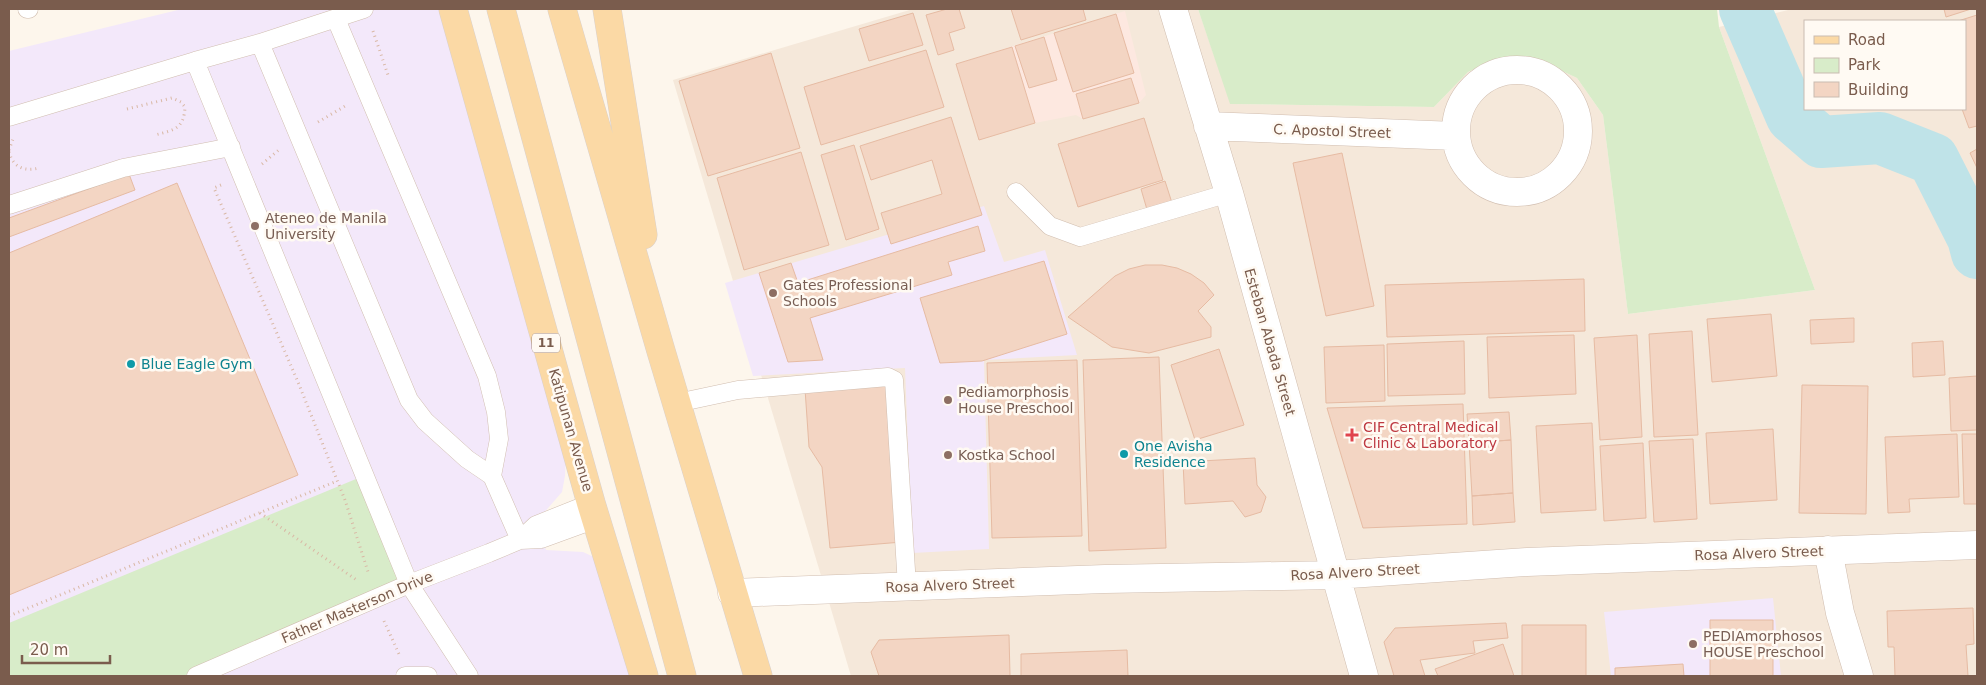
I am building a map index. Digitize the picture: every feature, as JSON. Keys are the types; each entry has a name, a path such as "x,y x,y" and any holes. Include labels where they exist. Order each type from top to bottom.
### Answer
{"main road":[{"name":"Katipunan Avenue","path":"452,9 594,511 644,676"},
{"path":"501,9 682,676"},
{"path":"562,9 732,593 758,676"},
{"path":"607,9 661,350"}],"street":[{"name":"Esteban Abada Street","path":"1173,9 1229,193 1364,676"},
{"path":"1520,70 1541,74 1559,86 1571,102 1578,122 1577,143 1570,161 1558,176 1541,187 1523,192 1503,190 1485,183 1470,171 1460,155 1456,136 1457,115 1466,96 1481,81 1499,72 1520,70"},
{"name":"C. Apostol Street","path":"1208,126 1456,136"},
{"name":"Rosa Alvero Street","path":"732,593 1105,579 1335,575 1527,562 1977,545"},
{"path":"1828,550 1840,612 1859,676"}],"lane":[{"path":"9,117 260,43 364,9"},
{"path":"336,19 487,376 496,412 499,439 492,476"},
{"path":"260,43 409,400 425,421 467,459 492,476 520,540"},
{"path":"195,61 410,584 469,676"},
{"path":"9,205 123,168 231,147"},
{"path":"1016,192 1050,226 1080,237 1229,193"},
{"path":"677,403 738,390 888,377 894,380 908,586"},
{"name":"Father Masterson Drive","path":"196,676 373,595 410,584 520,540 536,525 594,511"},
{"path":"406,676 428,676"}],"path":[{"path":"372,26 389,80"},
{"path":"125,109 172,98 181,102 185,107 183,119 176,129 149,137"},
{"path":"21,134 14,138 9,151 12,162 30,170 40,168"},
{"path":"9,168 16,165"},
{"path":"214,188 298,382 337,481 363,553 373,595 406,676"},
{"path":"9,616 337,481"},
{"path":"260,513 373,595"}],"shaded area":[{"name":"Ateneo de Manila University","path":"182,9 439,9 458,67 566,450 562,492 535,523 546,550 583,552 596,558 633,676 9,676 9,51"},
{"path":"913,9 1198,9 1231,104 1434,107 1468,72 1499,58 1541,61 1577,78 1603,115 1628,314 1815,290 1719,27 1792,9 1977,9 1977,676 851,676 673,80"},
{"path":"1125,11 1146,95 1139,103 1083,119 1076,115 1035,123 979,140 956,64"},
{"name":"Kostka School","path":"984,206 1004,262 1045,250 1077,355 984,360 989,549 912,553 905,368 753,376 725,283"},
{"name":"PEDIAmorphosos HOUSE Preschool","path":"1773,598 1781,676 1611,676 1604,612"}],"green space":[{"path":"1198,9 1717,9 1719,27 1815,290 1628,314 1603,115 1577,78 1541,61 1499,58 1468,72 1434,107 1230,104"},
{"path":"356,479 403,582 183,676 9,676 9,623"}],"building":[{"path":"947,9 959,9 965,28 949,33 954,50 938,55 926,15"},
{"path":"1011,9 1083,9 1086,20 1021,40"},
{"path":"1944,9 1971,9 1946,17"},
{"path":"913,13 923,45 869,61 859,29"},
{"path":"1116,14 1134,73 1073,92 1054,33"},
{"path":"1977,15 1977,126 1969,128 1962,110 1966,110 1966,20 1961,20"},
{"path":"1044,37 1057,80 1029,88 1015,46"},
{"path":"1012,47 1035,123 979,140 956,64"},
{"path":"926,50 944,107 821,145 804,87"},
{"path":"771,53 800,148 708,176 679,81"},
{"path":"1131,78 1139,103 1083,119 1076,94"},
{"path":"951,117 982,215 891,244 881,213 942,194 932,160 871,180 860,146"},
{"path":"1144,118 1163,180 1078,207 1058,144"},
{"path":"854,145 879,229 846,240 821,155"},
{"path":"1977,149 1977,168 1970,153"},
{"path":"801,152 829,245 744,270 717,178"},
{"path":"1342,153 1374,306 1326,316 1293,163"},
{"path":"129,174 135,190 9,237 9,218"},
{"path":"1165,181 1173,206 1148,213 1141,189"},
{"name":"Blue Eagle Gym","path":"177,183 298,475 9,595 9,253"},
{"path":"978,226 985,251 948,262 952,275 810,318 823,360 788,362 759,273 791,263 798,283"},
{"path":"1044,261 1067,334 982,361 940,363 920,298"},
{"path":"1145,265 1162,265 1177,268 1191,274 1204,283 1214,295 1198,311 1211,327 1211,337 1149,353 1112,347 1068,317 1115,276 1129,269"},
{"path":"1584,279 1585,331 1387,337 1385,285"},
{"path":"1771,314 1777,376 1712,382 1707,319"},
{"path":"1854,318 1854,342 1811,344 1810,320"},
{"path":"1692,331 1698,435 1654,437 1649,334"},
{"path":"1574,335 1576,394 1489,398 1487,337"},
{"path":"1637,335 1642,437 1600,440 1594,338"},
{"path":"1464,341 1465,394 1388,396 1387,344"},
{"path":"1943,341 1945,375 1913,377 1912,343"},
{"path":"1384,345 1385,401 1326,403 1324,347"},
{"path":"1219,349 1244,425 1195,440 1171,365"},
{"name":"One Avisha Residence","path":"1159,357 1166,548 1089,551 1083,360"},
{"path":"1077,360 1082,536 992,538 987,363"},
{"path":"1977,376 1977,430 1951,431 1949,378"},
{"path":"889,382 902,542 830,548 822,467 809,447 805,389"},
{"path":"1802,385 1868,386 1866,514 1799,513"},
{"path":"1463,404 1467,524 1363,528 1327,408"},
{"path":"1509,412 1511,440 1469,443 1467,414"},
{"path":"1592,423 1596,510 1541,513 1536,426"},
{"path":"1773,429 1777,500 1710,504 1706,433"},
{"path":"1957,434 1959,497 1909,499 1910,512 1888,513 1885,437"},
{"path":"1962,434 1977,434 1977,504 1964,504"},
{"path":"1693,439 1697,519 1654,522 1649,441"},
{"path":"1511,440 1513,493 1472,496 1469,443"},
{"path":"1643,443 1646,518 1604,521 1600,446"},
{"path":"1255,458 1257,485 1266,497 1261,512 1245,517 1233,501 1185,504 1183,462"},
{"path":"1513,493 1515,522 1473,525 1472,496"},
{"path":"1973,608 1974,644 1966,645 1968,676 1895,676 1894,647 1888,647 1887,611"},
{"path":"1710,620 1773,620 1773,676 1710,676"},
{"path":"1506,623 1508,638 1473,641 1475,653 1420,660 1425,676 1394,676 1384,642 1395,628"},
{"path":"1522,625 1586,625 1586,676 1522,676"},
{"path":"1009,635 1010,676 879,676 871,652 879,640"},
{"path":"1503,644 1514,676 1438,676 1435,669"},
{"path":"1127,650 1128,676 1021,676 1021,654"},
{"path":"1683,664 1684,676 1615,676 1615,668"}],"waterway":[{"path":"1745,9 1792,117 1821,142 1880,138 1933,159 1973,238 1977,253"}],"place":[{"name":"Ateneo de Manila University","path":"255,226"},
{"name":"Gates Professional Schools","path":"773,293"},
{"name":"Blue Eagle Gym","path":"131,364"},
{"name":"Pediamorphosis House Preschool","path":"948,400"},
{"name":"CIF Central Medical Clinic & Laboratory","path":"1352,435"},
{"name":"One Avisha Residence","path":"1124,454"},
{"name":"Kostka School","path":"948,455"},
{"name":"PEDIAmorphosos HOUSE Preschool","path":"1693,644"}]}
